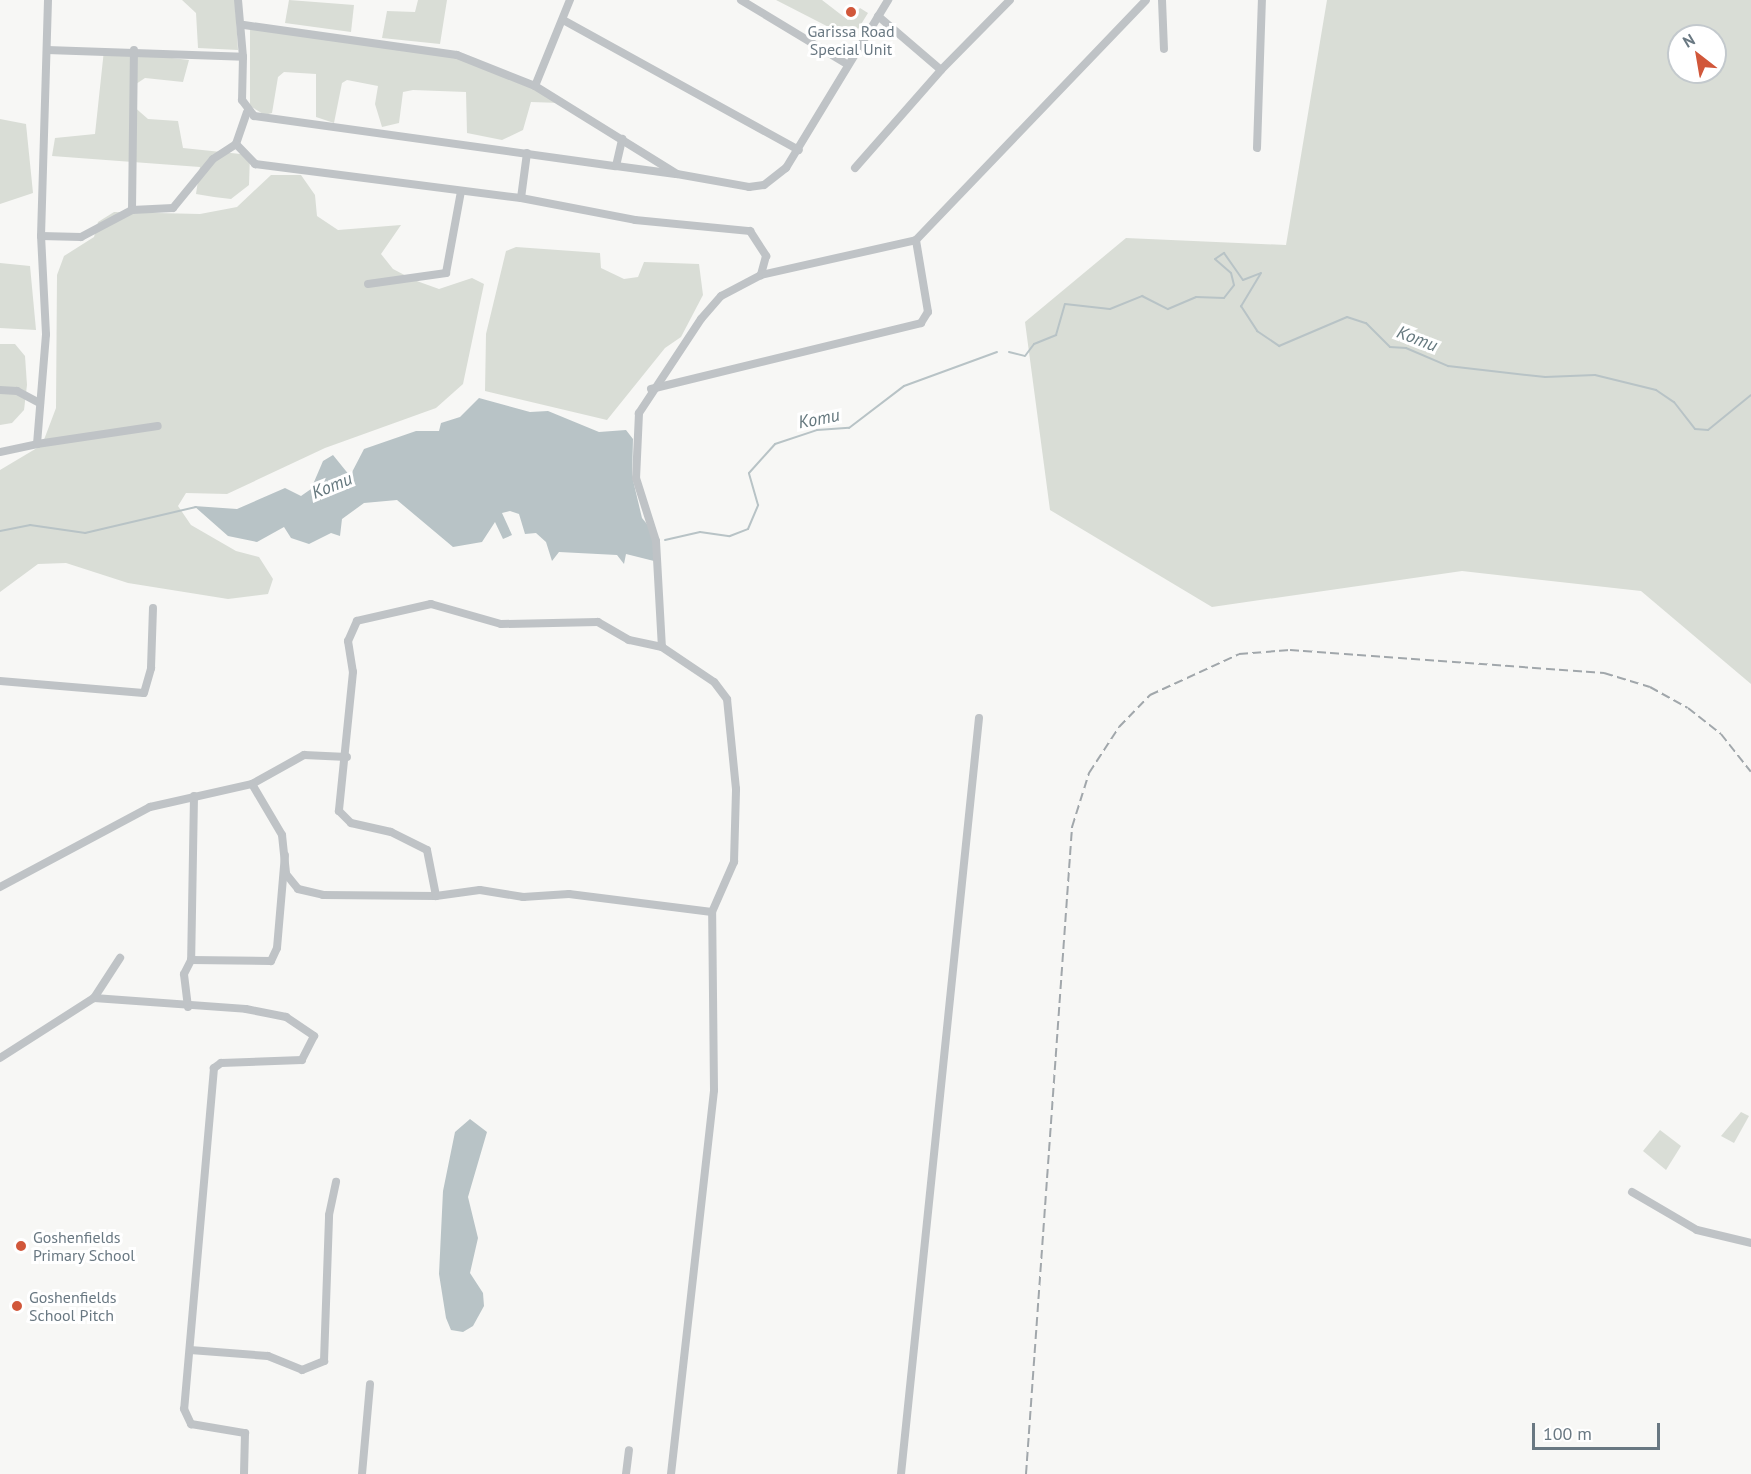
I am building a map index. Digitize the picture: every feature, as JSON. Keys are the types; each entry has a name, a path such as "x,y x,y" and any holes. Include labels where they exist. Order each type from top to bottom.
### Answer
{"street":[{"path":"37,444 46,334 41,236 48,0"},
{"path":"41,236 81,237 132,210 173,208 213,159 236,144 247,112 243,57 244,25 238,0"},
{"path":"535,86 565,21 570,0"},
{"path":"741,0 845,63"},
{"path":"247,112 616,166 764,185 799,150 845,63 888,0"},
{"path":"855,168 941,70 1010,0"},
{"path":"662,647 656,541 636,478 639,413 651,389 721,296 761,274 916,240 1146,0"},
{"path":"1162,0 1164,49"},
{"path":"1257,148 1262,0"},
{"path":"878,16 941,70"},
{"path":"565,21 799,150"},
{"path":"244,25 457,55 535,86 677,174"},
{"path":"47,50 134,50 243,57"},
{"path":"132,210 134,50"},
{"path":"616,166 622,139"},
{"path":"236,144 255,164 522,198 635,219 750,231 766,256 761,274"},
{"path":"522,198 527,153"},
{"path":"368,284 446,273 461,191"},
{"path":"651,389 921,323 928,312 916,240"},
{"path":"0,390 17,391 40,403"},
{"path":"0,452 37,444 158,426"},
{"path":"436,896 427,850 414,840 342,818 353,672 348,640 357,621 369,615 448,604 501,624 598,622 629,640 662,647 714,682 727,699 735,777 734,862 712,912 714,1090 671,1474"},
{"path":"0,681 144,693 151,668 153,608"},
{"path":"901,1474 979,718"},
{"path":"0,886 150,807 252,784 304,755 348,757"},
{"path":"252,784 282,835 289,881 309,893 436,896 480,890 523,897 569,894 712,912"},
{"path":"188,1007 184,974 191,960 195,796"},
{"path":"191,960 271,961 277,948 285,855"},
{"path":"0,1058 94,998 120,958"},
{"path":"94,998 188,1007 246,1009 286,1017 314,1036 302,1060 221,1063 214,1068 185,1415 194,1425 245,1433 243,1474"},
{"path":"190,1350 268,1356 303,1370 324,1361 329,1215 336,1182"},
{"path":"1632,1192 1697,1230 1751,1243"},
{"path":"1740,1241 1751,1248"},
{"path":"362,1474 370,1384"},
{"path":"626,1474 628,1450"}],"shaded area":[{"path":"182,0 235,0 238,50 198,48 196,13"},
{"path":"289,0 354,5 351,32 285,23"},
{"path":"418,0 447,0 440,44 382,38 387,11 415,12"},
{"path":"776,0 822,0 848,20 860,8 868,13 852,39"},
{"path":"1327,0 1751,0 1751,684 1641,591 1462,571 1212,607 1050,510 1025,322 1126,238 1286,245"},
{"path":"250,24 468,57 561,103 531,102 523,130 502,140 467,133 466,92 413,90 403,92 399,123 382,127 375,104 378,86 347,80 342,83 334,123 316,117 316,74 284,72 278,77 272,113 265,115 250,106"},
{"path":"104,50 189,60 183,82 145,78 136,84 132,105 148,119 178,121 183,148 250,155 249,185 231,199 214,197 196,194 200,167 52,156 55,138 95,134"},
{"path":"0,119 26,124 33,193 0,204"},
{"path":"271,175 301,175 315,195 317,216 338,230 401,225 381,254 393,269 414,280 439,289 472,278 484,284 463,384 436,408 325,448 227,494 186,493 178,506 191,525 236,551 259,557 273,579 268,594 228,599 128,583 66,563 38,564 0,592 0,470 42,445 56,408 57,275 64,256 94,237 98,222 114,212 200,214 237,207"},
{"path":"516,247 600,253 601,268 624,279 638,277 644,262 699,264 703,295 681,337 665,348 607,420 485,391 486,334 506,251"},
{"path":"0,263 30,266 36,330 0,328"},
{"path":"0,344 15,344 25,356 27,385 24,410 12,423 0,425"},
{"path":"1741,1112 1749,1116 1734,1143 1721,1136"},
{"path":"1660,1130 1681,1146 1666,1170 1643,1151"}],"water":[{"path":"479,398 530,412 548,411 599,432 626,430 633,439 632,476 642,518 651,529 658,562 626,554 624,564 617,555 559,552 552,561 546,542 536,533 525,534 519,514 510,511 502,513 512,535 503,539 495,522 482,542 453,547 397,500 364,503 342,519 340,536 331,533 309,544 291,538 284,527 257,542 228,536 194,506 237,509 285,488 301,496 311,489 323,461 333,455 350,476 364,449 416,431 439,431 441,423 460,417"},
{"path":"470,1119 487,1132 468,1197 478,1238 470,1273 483,1293 484,1306 473,1326 463,1332 451,1330 446,1318 439,1274 443,1191 455,1132"}],"waterway":[{"name":"Komu","path":"1009,352 1025,356 1034,344 1056,335 1065,304 1110,309 1142,296 1168,309 1196,297 1224,298 1234,285 1231,273 1215,259 1224,253 1243,280 1261,273 1241,306 1257,331 1279,346 1347,317 1366,323 1390,347 1406,348 1448,366 1545,377 1595,375 1656,390 1674,402 1695,429 1708,430 1751,395"},
{"name":"Komu","path":"665,540 700,532 730,536 748,529 758,505 749,473 775,444 817,430 849,428 904,386 997,352"},
{"name":"Komu","path":"0,531 30,525 85,533 196,507"}],"railway":[{"path":"1026,1474 1072,827 1089,773 1119,727 1150,695 1239,654 1290,650 1604,673 1650,687 1688,708 1721,734 1751,772"}],"place":[{"name":"Garissa Road Special Unit","path":"851,12"},
{"name":"Goshenfields Primary School","path":"21,1246"},
{"name":"Goshenfields School Pitch","path":"17,1306"}]}
